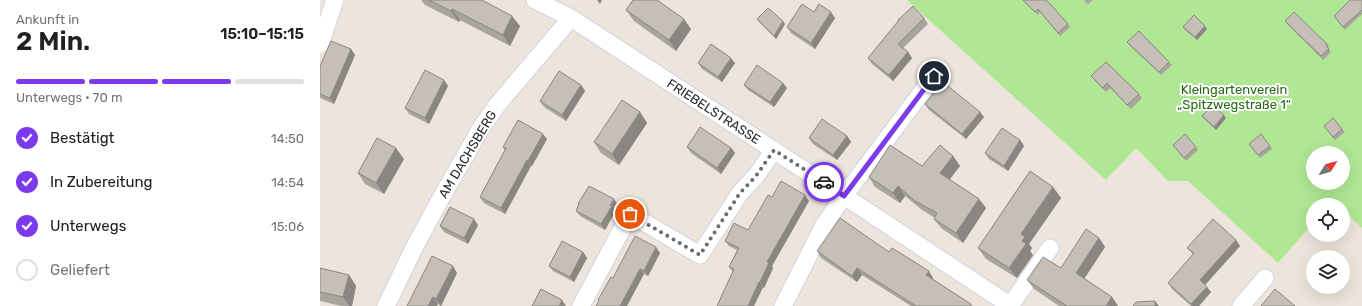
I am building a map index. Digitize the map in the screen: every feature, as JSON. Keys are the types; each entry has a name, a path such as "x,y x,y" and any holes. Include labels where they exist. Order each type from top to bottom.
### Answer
{"street":[{"path":"320,44 336,0"},
{"name":"FRIEBELSTRASSE","path":"535,0 571,18 1011,306"},
{"name":"AM DACHSBERG","path":"386,306 433,212 481,128 498,104 571,18"},
{"path":"784,306 824,225 934,76"},
{"path":"581,306 630,214 700,255 740,193 756,176 774,150"},
{"path":"1011,306 1050,248"},
{"path":"1241,306 1266,278"}],"green space":[{"name":"Kleingartenverein „Spitzwegstraße 1“","path":"907,0 1362,0 1362,228 1350,217 1350,198 1306,198 1306,231 1278,263 1188,181 1168,181 1136,148 1106,180"}],"building":[{"path":"429,0 482,0 512,16 503,35 452,9 451,11"},
{"path":"633,0 657,0 684,19 669,40 626,10"},
{"path":"1023,0 1046,0 1068,24 1058,33 1038,9 1035,12"},
{"path":"1350,0 1362,0 1362,10 1343,27 1334,16"},
{"path":"802,4 814,12 819,4 831,12 811,43 787,27"},
{"path":"913,6 924,18 898,44 908,52 889,75 868,58 898,20"},
{"path":"768,8 783,21 774,36 757,19"},
{"path":"1294,12 1327,44 1326,46 1329,49 1321,56 1285,21"},
{"path":"1194,15 1205,26 1195,37 1183,27"},
{"path":"1139,31 1169,62 1159,72 1127,42"},
{"path":"331,41 351,49 330,98 320,94 320,66"},
{"path":"711,44 731,58 718,77 698,63"},
{"path":"1106,62 1139,94 1127,105 1107,83 1103,88 1091,76"},
{"path":"757,65 783,83 770,102 744,85"},
{"path":"425,70 444,80 425,118 405,108"},
{"path":"559,71 581,85 562,115 540,101"},
{"path":"943,82 980,112 962,134 925,104"},
{"path":"622,100 640,112 612,154 594,142"},
{"path":"1212,105 1224,115 1214,127 1202,116"},
{"path":"1333,118 1342,129 1333,137 1324,126"},
{"path":"822,119 847,136 833,155 809,138"},
{"path":"518,120 543,134 501,208 480,197 506,148 503,147"},
{"path":"700,127 731,148 717,168 687,147"},
{"path":"1002,128 1020,140 1004,166 985,153"},
{"path":"1185,134 1196,147 1184,158 1173,145"},
{"path":"1261,134 1270,146 1258,155 1249,144"},
{"path":"377,138 396,148 376,183 358,173"},
{"path":"890,145 922,166 940,145 953,156 940,173 979,199 956,233 934,219 937,213 915,201 898,186 893,193 869,177"},
{"path":"1030,171 1053,187 1021,234 1025,237 1022,241 1026,244 1009,268 978,248"},
{"path":"781,181 805,195 767,262 769,263 748,306 717,306 734,269 729,267 739,248 725,241 734,223 748,230 768,195 772,197"},
{"path":"589,186 614,199 610,205 612,206 601,224 576,211 578,204"},
{"path":"450,207 474,219 464,238 440,226"},
{"path":"840,218 889,252 892,248 929,271 926,275 971,304 970,306 916,306 857,268 852,276 817,251"},
{"path":"1213,219 1236,240 1200,280 1207,287 1191,304 1168,283 1194,253 1187,248"},
{"path":"1086,229 1099,238 1076,273 1112,297 1106,306 1067,306 1027,280 1043,257 1061,268"},
{"path":"635,236 656,247 644,271 640,269 620,306 596,306 611,277 613,278"},
{"path":"562,241 583,252 570,277 549,266"},
{"path":"432,256 453,266 436,299 433,297 428,306 407,306"},
{"path":"320,268 349,275 343,297 320,292"},
{"path":"541,289 562,300 559,306 532,306"},
{"path":"1275,289 1295,306 1261,306"},
{"path":"1155,301 1155,306 1133,306 1136,302"}],"way so far":[{"path":"630,214 700,255 740,193 756,176 774,150 824,182"}],"route":[{"path":"824,182 844,196 934,76"}]}
